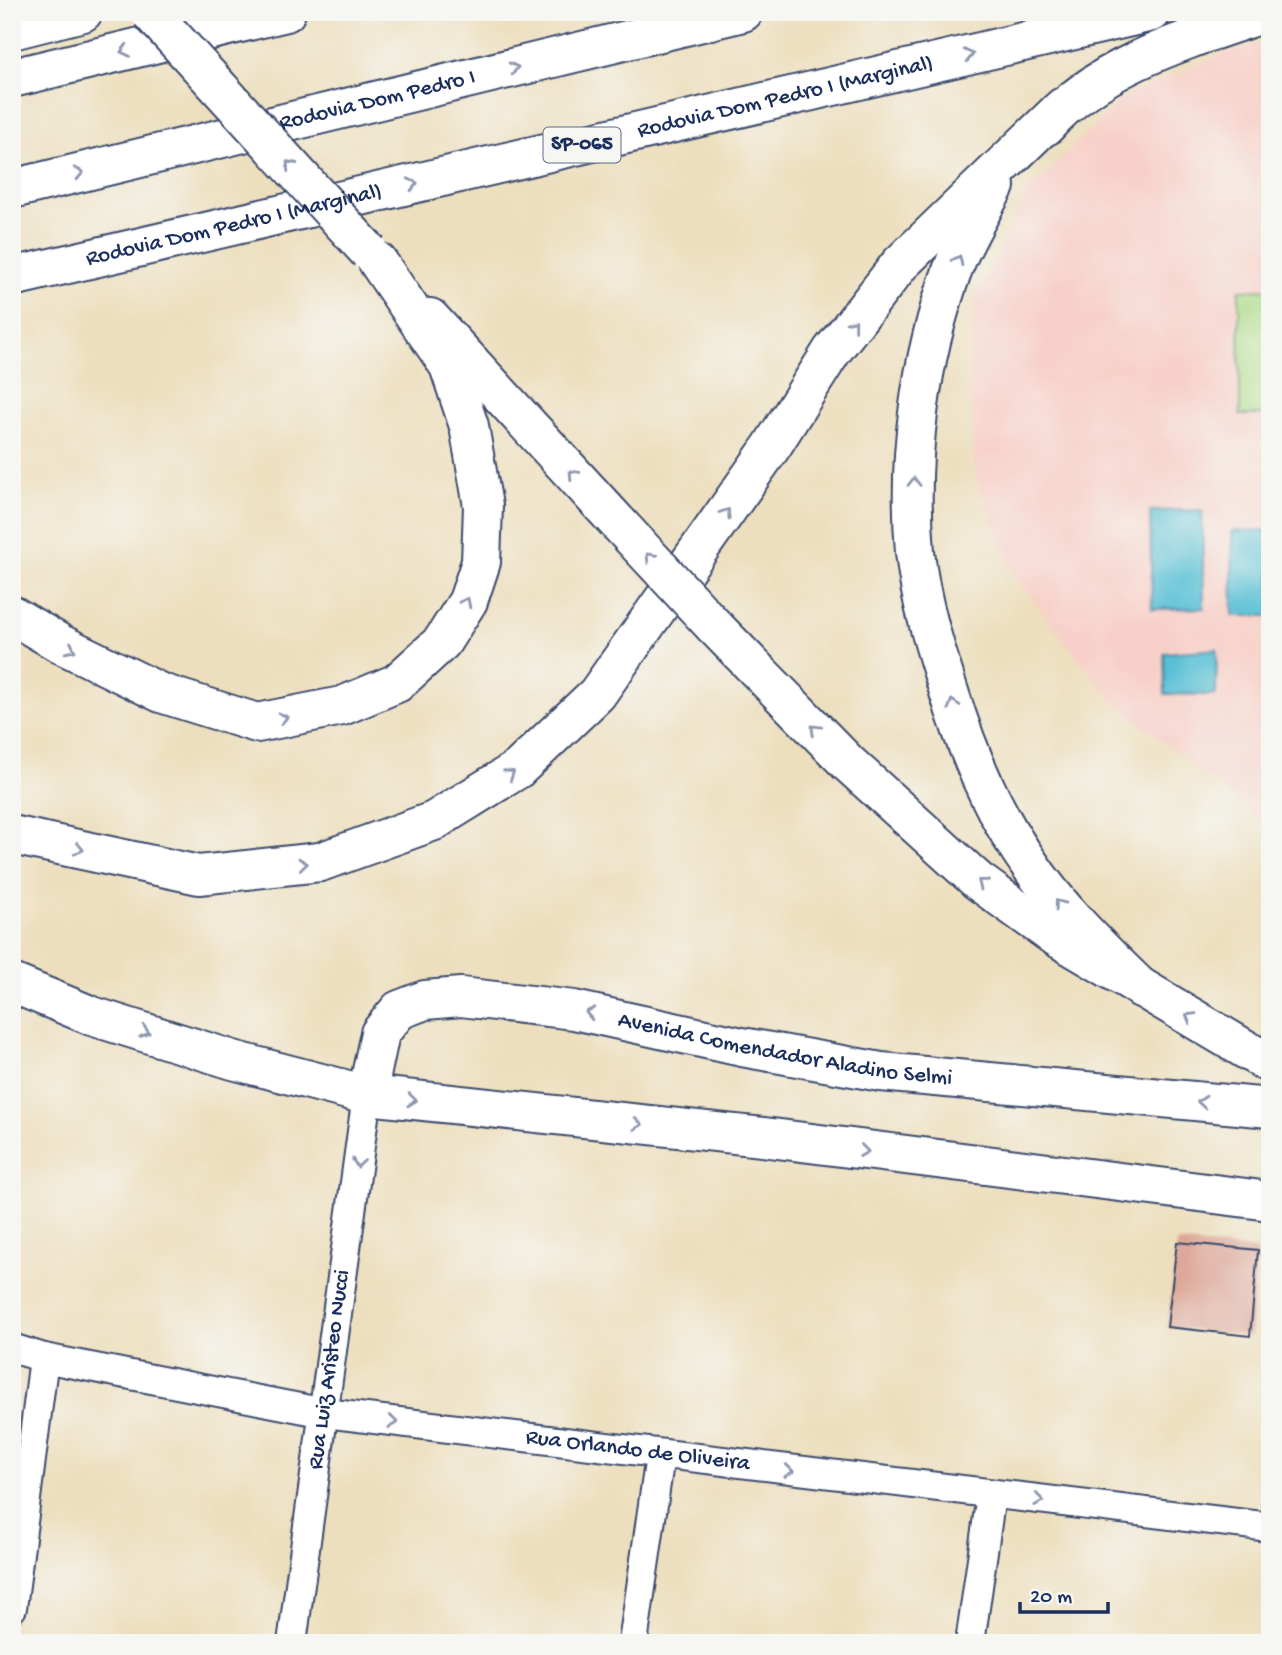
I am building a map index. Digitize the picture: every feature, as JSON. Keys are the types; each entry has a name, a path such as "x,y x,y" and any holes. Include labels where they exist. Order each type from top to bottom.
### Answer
{"main road":[{"path":"12,30 83,12"},
{"path":"150,12 619,524 848,763 978,881 1052,935 1270,1064"},
{"path":"12,78 286,12"},
{"name":"Rodovia Dom Pedro I","path":"12,189 743,12"},
{"name":"Rodovia Dom Pedro I (Marginal)","path":"12,277 1152,12"},
{"path":"12,835 199,876 320,862 434,821 518,769 597,694 772,446 832,351 900,264 1063,107 1125,68 1195,37 1268,12"},
{"path":"1063,107 997,183 953,269 927,355 917,419 915,552 929,629 973,764 1027,861 1074,924 1141,988"},
{"path":"12,615 61,644 161,693 257,723 342,706 397,683 442,642 468,601 481,562 483,506 470,426 449,366 373,257"},
{"path":"12,983 92,1016 245,1064 367,1096 763,1138 1270,1201"},
{"name":"Avenida Comendador Aladino Selmi","path":"367,1096 380,1033 399,1010 425,1000 461,997 574,1010 742,1047 881,1072 1270,1108"}],"street":[{"path":"12,997 92,1016"},
{"name":"Rua Luiz Aristeo Nucci","path":"292,1643 367,1096"},
{"name":"Rua Orlando de Oliveira","path":"12,1348 44,1358 325,1413 660,1456 1270,1527"},
{"path":"13,1591 44,1358"},
{"path":"633,1643 660,1456"},
{"path":"970,1643 991,1495"}],"shaded area":[{"path":"1270,41 1270,827 1110,699 1013,575 975,474 968,377 977,295 1030,190 1121,99 1227,51"}],"green space":[{"path":"1270,289 1270,415 1240,415 1239,290"}],"water":[{"path":"1202,510 1204,608 1152,609 1150,511"},
{"path":"1270,530 1270,616 1233,616 1232,531"},
{"path":"1217,649 1216,695 1165,694 1164,653"}],"building":[{"path":"1177,1242 1258,1250 1250,1336 1167,1327"}]}
